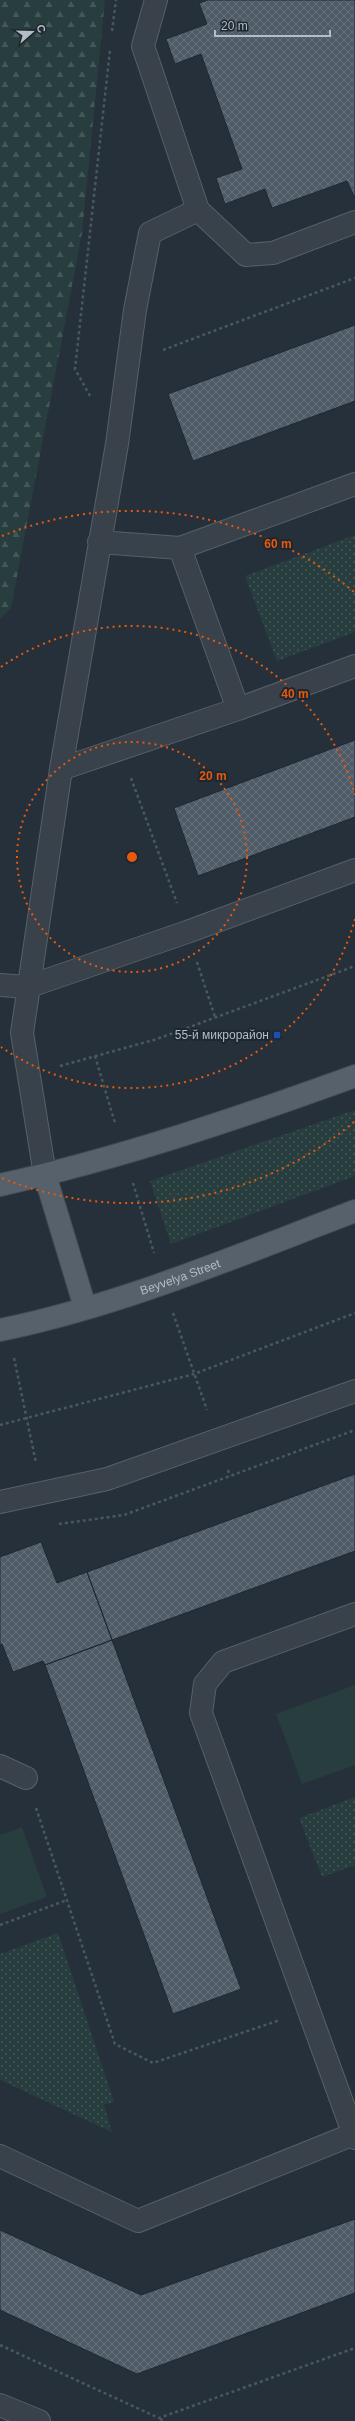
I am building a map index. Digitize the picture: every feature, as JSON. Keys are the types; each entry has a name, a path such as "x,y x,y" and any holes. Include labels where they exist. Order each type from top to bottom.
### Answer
{"main road":[{"path":"0,1185 46,1175 230,1120 355,1076"},
{"path":"46,1175 85,1307"},
{"name":"Beyvelya Street","path":"4,1329 85,1307 163,1283 355,1211"}],"lane":[{"path":"156,0 143,46 198,210 246,255 273,253 355,222"},
{"path":"46,1175 22,1033 27,987 61,769 117,444 135,310 150,233 198,210"},
{"path":"99,542 180,548 355,484"},
{"path":"180,548 238,709"},
{"path":"61,769 238,709 355,666"},
{"path":"0,985 27,987 187,932 355,870"},
{"path":"0,1502 107,1479 355,1391"},
{"path":"0,2156 138,2221 355,2134 308,2010 201,1713 205,1684 223,1662 355,1614"},
{"path":"0,1766 26,1778"},
{"path":"0,2405 39,2421"}],"path":[{"path":"111,39 116,0"},
{"path":"110,47 75,369 117,444"},
{"path":"128,362 355,278"},
{"path":"120,749 187,932 215,1017"},
{"path":"28,1075 157,1039 355,966"},
{"path":"0,1425 194,1374 355,1313"},
{"path":"4,1329 27,1418 48,1526 124,1515 355,1430"},
{"path":"26,1778 115,2044 153,2063 308,2010"},
{"path":"0,1925 67,1900"},
{"path":"0,2345 165,2421"},
{"path":"159,2418 355,2348"}],"green space":[{"path":"0,0 105,0 82,233 11,608 0,619"},
{"path":"355,535 355,632 277,661 245,576"},
{"path":"355,1110 355,1176 171,1244 150,1181"},
{"path":"355,1685 355,1765 302,1784 276,1714"},
{"path":"355,1797 355,1865 322,1877 299,1818"},
{"path":"22,1827 47,1897 0,1914 0,1835"},
{"path":"58,1933 114,2102 104,2105 112,2132 0,2080 0,1954"}],"building":[{"path":"208,0 355,0 355,198 347,181 272,208 265,189 225,204 216,178 242,169 201,54 175,64 166,39 207,24 199,3"},
{"path":"355,325 355,401 193,461 168,394"},
{"path":"355,740 355,817 198,876 174,808"},
{"path":"355,1474 355,1551 112,1640 87,1572"},
{"path":"41,1542 57,1583 87,1572 112,1640 45,1665 43,1661 13,1672 2,1644 0,1645 0,1557"},
{"path":"112,1640 241,1989 173,2014 45,1665"},
{"path":"355,2219 355,2293 137,2374 0,2310 0,2230 141,2295"}],"place":[{"name":"55-й микрорайон","path":"277,1035"}]}
